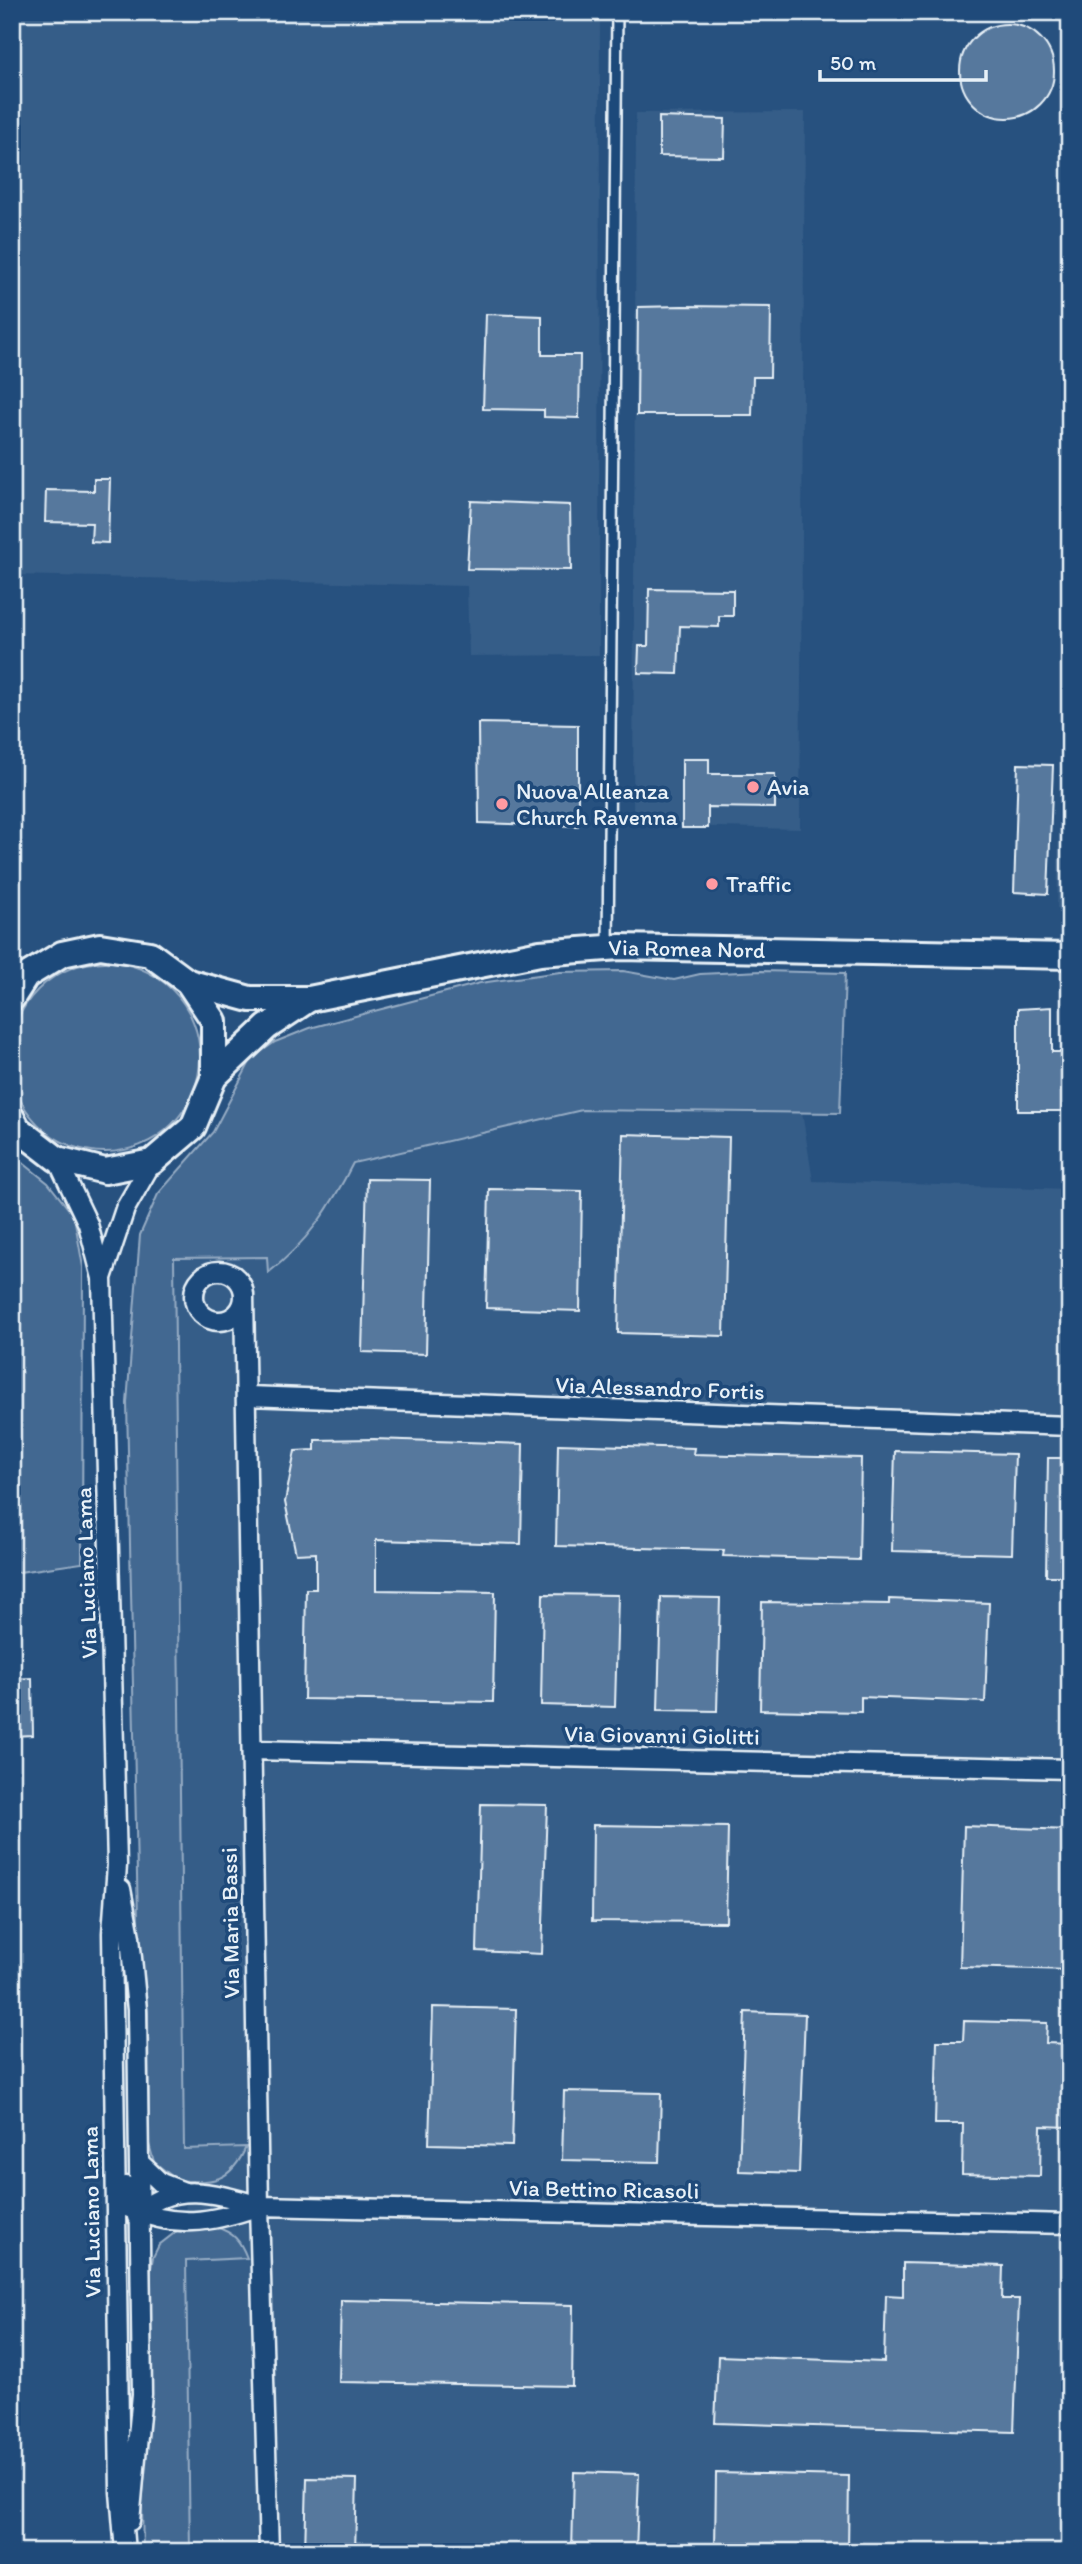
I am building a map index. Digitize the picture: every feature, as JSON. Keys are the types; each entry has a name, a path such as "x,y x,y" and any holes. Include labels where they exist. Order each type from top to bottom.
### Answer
{"main road":[{"path":"12,998 19,979 62,954 100,946 150,954 188,982 214,1021 214,1077 193,1127 152,1162 105,1171 57,1158 18,1129 12,1118"},
{"name":"Via Romea Nord","path":"188,982 250,999 309,999 540,953 608,948 1070,956"},
{"name":"Via Romea Nord","path":"214,1077 267,1027 309,999"}],"street":[{"name":"Via Luciano Lama","path":"57,1158 88,1224 102,1279 117,1865 112,1933 113,2020 120,2492 125,2552"},
{"name":"Via Luciano Lama","path":"102,1279 125,1209 152,1162"},
{"name":"Via Maria Bassi","path":"244,1294 248,1396 259,2206 270,2552"},
{"name":"Via Alessandro Fortis","path":"248,1396 1070,1426"},
{"name":"Via Giovanni Giolitti","path":"252,1750 1070,1769"},
{"name":"Via Luciano Lama","path":"117,1865 130,1937 137,2010 140,2213 142,2394 125,2552"},
{"name":"Via Luciano Lama","path":"113,2020 123,2055 127,2207 140,2213"},
{"path":"139,2162 161,2183 184,2192"},
{"path":"140,2213 152,2200 184,2192 222,2194 259,2206"},
{"name":"Via Bettino Ricasoli","path":"140,2213 161,2221 184,2222 227,2217 259,2206 1070,2224"},
{"name":"Via Luciano Lama","path":"118,2403 128,2364 128,2229 140,2213"},
{"path":"140,2255 149,2237 162,2227 184,2222"}],"lane":[{"path":"608,948 617,12"}],"shaded area":[{"path":"22,12 600,12 599,655 469,656 467,586 14,575"},
{"path":"805,112 800,829 633,825 636,113"},
{"path":"1063,638 1070,638 1070,909 1057,908"},
{"path":"105,962 124,963 141,969 172,990 193,1021 199,1038 199,1076 193,1093 172,1124 141,1145 124,1151 105,1152 86,1151 69,1145 38,1124 17,1093 11,1076 10,1057 11,1038 17,1021 38,990 69,969 86,963"},
{"path":"623,971 674,980 700,974 761,971 845,973 840,1113 582,1110 353,1163 317,1223 295,1249 268,1273 267,1257 174,1258 184,2149 246,2147 234,2167 219,2178 210,2181 177,2180 154,2162 149,2144 148,2013 138,1922 127,1403 140,1235 158,1194 213,1132 252,1058 275,1042 310,1028 480,983 560,972"},
{"path":"582,1110 802,1112 813,1181 1070,1189 1070,2552 190,2552 173,1258 331,1206 353,1163"},
{"path":"12,1154 48,1183 74,1216 83,1267 82,1563 12,1573"},
{"path":"216,2227 236,2238 247,2258 186,2261 190,2552 143,2552 142,2506 152,2376 150,2274 153,2257 159,2245 177,2231"}],"building":[{"path":"1007,24 1025,28 1040,38 1050,53 1054,71 1050,89 1040,104 1025,114 1007,118 989,114 974,104 964,89 960,71 964,53 974,38 989,28"},
{"path":"659,117 725,119 724,157 659,156"},
{"path":"638,307 771,307 770,377 753,377 752,415 637,415"},
{"path":"486,314 542,316 542,355 580,355 579,418 544,417 544,410 483,409"},
{"path":"94,479 110,479 108,543 91,542 92,523 45,522 46,490 94,491"},
{"path":"471,501 570,505 571,570 467,569"},
{"path":"649,589 733,590 733,616 719,616 719,627 680,626 678,674 638,673 639,646 648,646"},
{"path":"478,723 578,725 578,826 479,823"},
{"path":"682,759 709,759 709,774 775,774 775,808 708,807 708,828 682,828"},
{"path":"1018,764 1053,765 1048,894 1014,892"},
{"path":"1052,1007 1052,1052 1070,1052 1070,1111 1018,1111 1018,1009"},
{"path":"623,1134 729,1137 724,1336 618,1333"},
{"path":"367,1179 430,1180 426,1354 362,1352"},
{"path":"489,1189 582,1191 580,1311 486,1308"},
{"path":"374,1439 523,1444 521,1544 376,1540 376,1590 495,1592 493,1702 304,1699 306,1589 316,1589 316,1553 296,1554 285,1502 295,1451 315,1450 315,1440"},
{"path":"558,1444 694,1448 693,1454 861,1458 859,1560 723,1556 724,1550 556,1546"},
{"path":"895,1451 1015,1454 1012,1554 892,1551"},
{"path":"1048,1458 1070,1458 1070,1576 1046,1576"},
{"path":"543,1594 618,1595 615,1707 541,1705"},
{"path":"661,1597 720,1598 717,1711 658,1710"},
{"path":"889,1599 989,1603 985,1702 861,1697 861,1712 760,1710 762,1602 889,1604"},
{"path":"32,1678 33,1735 12,1736 12,1679"},
{"path":"481,1804 547,1805 542,1954 477,1951"},
{"path":"593,1825 728,1827 726,1922 592,1921"},
{"path":"964,1826 1070,1830 1070,1970 960,1967"},
{"path":"433,2007 516,2009 512,2146 429,2144"},
{"path":"745,2012 805,2014 799,2173 739,2171"},
{"path":"964,2021 1047,2023 1046,2043 1070,2044 1070,2127 1041,2126 1040,2176 962,2174 963,2124 935,2124 937,2041 963,2041"},
{"path":"564,2091 661,2093 659,2162 562,2160"},
{"path":"903,2263 1003,2266 1002,2299 1019,2299 1014,2432 715,2423 718,2356 884,2362 886,2295 903,2296"},
{"path":"341,2300 573,2305 572,2386 339,2382"},
{"path":"574,2472 639,2474 636,2552 572,2552"},
{"path":"716,2473 849,2476 848,2552 715,2552"},
{"path":"307,2478 357,2479 355,2552 305,2552"}],"place":[{"name":"Avia","path":"753,787"},
{"name":"Nuova Alleanza Church Ravenna","path":"502,804"},
{"name":"Traffic","path":"712,884"}]}
